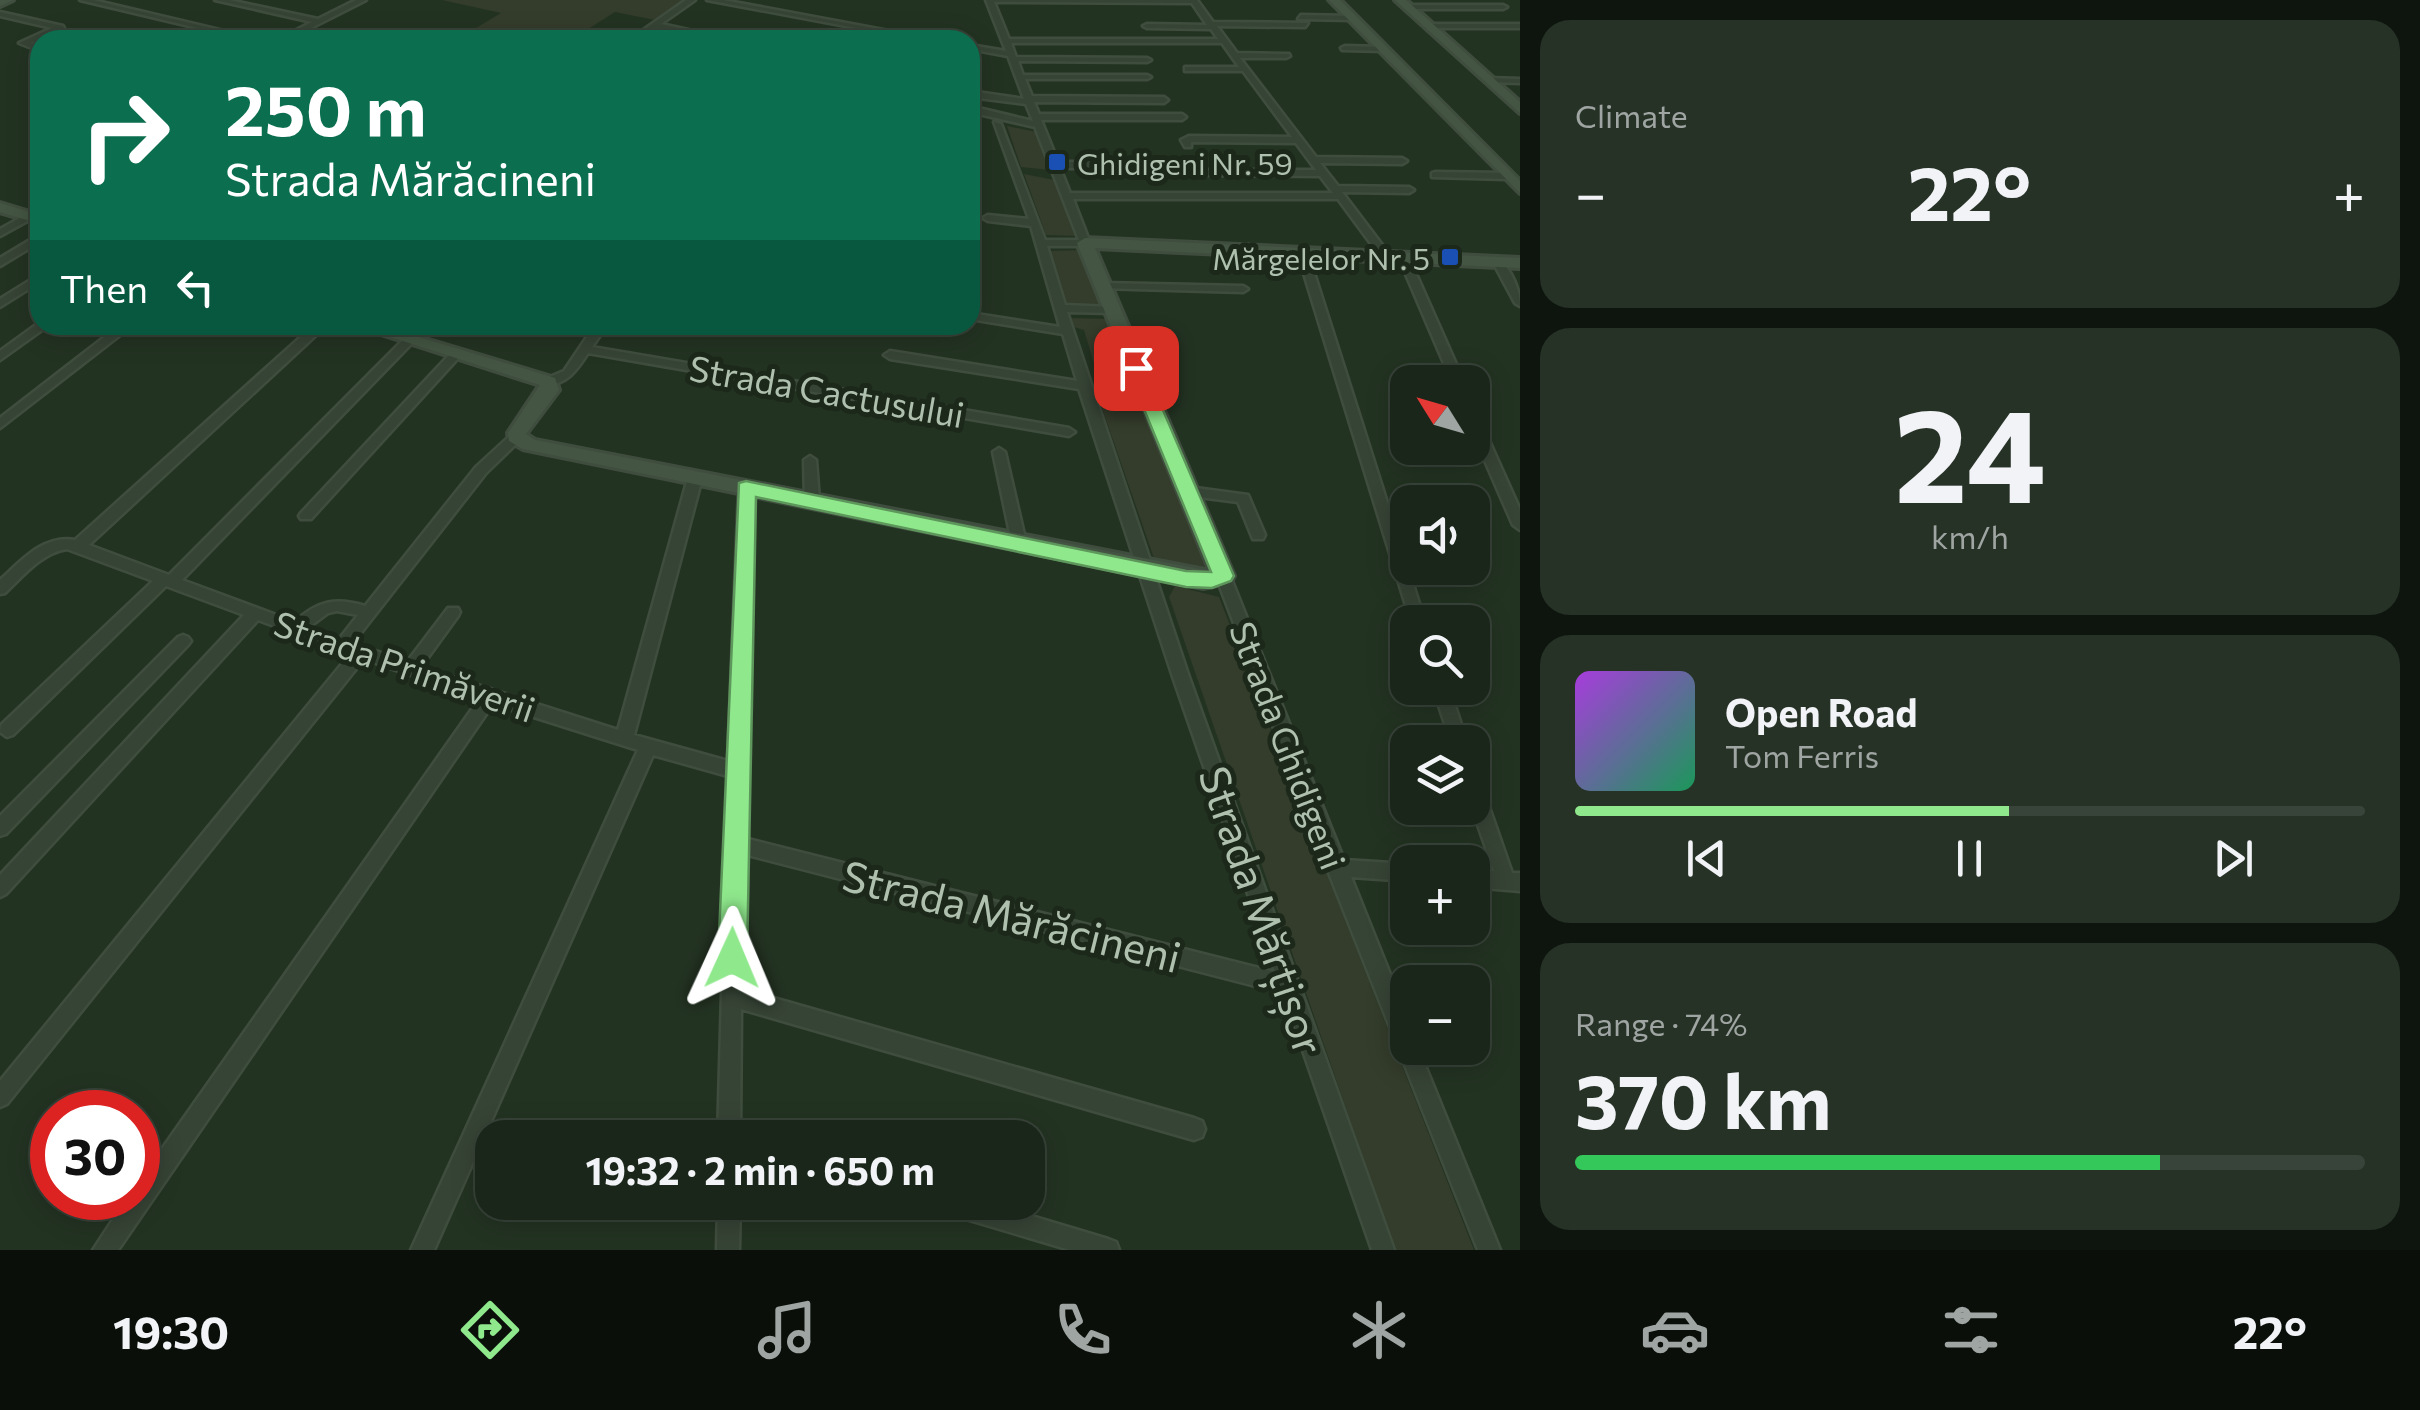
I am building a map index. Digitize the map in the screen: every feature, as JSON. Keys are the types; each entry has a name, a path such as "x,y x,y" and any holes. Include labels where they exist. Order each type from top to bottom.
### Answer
{"street":[{"path":"0,3 8,0"},
{"path":"84,0 214,30"},
{"path":"219,0 318,22"},
{"path":"647,30 690,0"},
{"path":"711,0 878,30"},
{"path":"990,0 1194,0 1337,192 1395,258 1449,365"},
{"name":"Strada Ghidigeni","path":"990,0 1390,1002"},
{"path":"1334,0 1520,189"},
{"path":"302,30 356,1"},
{"path":"1404,4 1503,8"},
{"path":"1404,4 1519,107"},
{"path":"0,14 60,28 55,30"},
{"path":"1147,26 1353,18"},
{"path":"654,25 679,30"},
{"path":"1429,26 1520,26"},
{"path":"1007,42 1223,41"},
{"path":"1007,42 1126,44"},
{"path":"1345,48 1384,49"},
{"path":"980,49 1012,57 1147,60"},
{"path":"1233,55 1286,56"},
{"path":"1188,69 1248,74"},
{"path":"1201,78 1248,74"},
{"path":"1020,77 1147,77"},
{"path":"1488,80 1520,81"},
{"path":"980,91 1028,97 1164,100"},
{"path":"980,111 1038,124"},
{"path":"980,121 1038,124 1182,117"},
{"name":"Strada Mărțișor","path":"998,124 1036,223 1084,386 1146,570 1383,1250"},
{"path":"1188,146 1185,140 1189,139 1298,140"},
{"path":"1313,160 1402,161"},
{"path":"1054,165 1176,165"},
{"path":"1204,173 1322,172"},
{"path":"1435,175 1507,176"},
{"path":"1066,196 1409,190"},
{"path":"0,207 30,214"},
{"path":"988,218 1036,223"},
{"path":"0,234 30,219"},
{"path":"1042,243 1520,263"},
{"path":"0,263 30,244"},
{"path":"1304,254 1412,605"},
{"path":"1498,262 1520,303"},
{"path":"0,304 30,284"},
{"path":"1102,286 1243,289"},
{"path":"1061,308 1112,310"},
{"path":"980,317 1067,330"},
{"path":"0,356 30,335"},
{"path":"0,424 115,335"},
{"path":"0,589 47,548 68,542 78,546 309,335"},
{"path":"393,335 550,382 568,374 594,335"},
{"path":"6,730 167,580 409,340"},
{"name":"Strada Cactusului","path":"585,349 1070,432"},
{"path":"306,516 456,354"},
{"path":"890,355 1084,386"},
{"path":"0,1097 351,650 369,613 480,470 516,437 550,390 550,382"},
{"path":"516,437 530,445 1186,579 1212,580 1223,576"},
{"path":"999,452 1019,543"},
{"path":"1490,457 1520,525"},
{"path":"810,460 812,500"},
{"path":"624,740 695,478"},
{"path":"729,1120 746,488"},
{"path":"1188,492 1243,498 1258,536"},
{"name":"Strada Primăverii","path":"78,546 351,650 624,740 736,771"},
{"path":"297,630 314,612 334,604 369,613"},
{"path":"410,669 453,612"},
{"path":"0,888 255,614"},
{"path":"0,828 184,640"},
{"path":"104,1250 490,696"},
{"path":"422,1250 648,747"},
{"path":"1490,825 1513,881"},
{"name":"Strada Mărăcineni","path":"735,844 1289,985"},
{"path":"1336,868 1390,872"},
{"path":"732,996 1194,1129"},
{"name":"Strada Ghidigeni","path":"1415,1065 1489,1250"},
{"path":"728,1250 729,1220"},
{"path":"1007,1220 1108,1250"}],"green space":[{"path":"442,0 684,0 655,20 615,12 587,30 473,30 501,13"},
{"path":"1007,126 1037,132 1050,170 1021,167"},
{"path":"1024,174 1055,180 1076,236 1046,235"},
{"path":"1081,250 1104,305 1067,305 1050,251"},
{"path":"1071,318 1110,319 1210,564 1203,572 1157,567 1094,385 1099,381 1084,330 1074,327"},
{"path":"1175,586 1219,597 1390,1035 1390,1065 1402,1065 1474,1250 1395,1250 1169,597"}],"place":[{"name":"Ghidigeni Nr. 59","path":"1057,162"},
{"name":"Mărgelelor Nr. 5","path":"1450,257"}],"route":[{"path":"732,958 746,488 1186,579 1212,580 1223,576 1136,368"}]}
